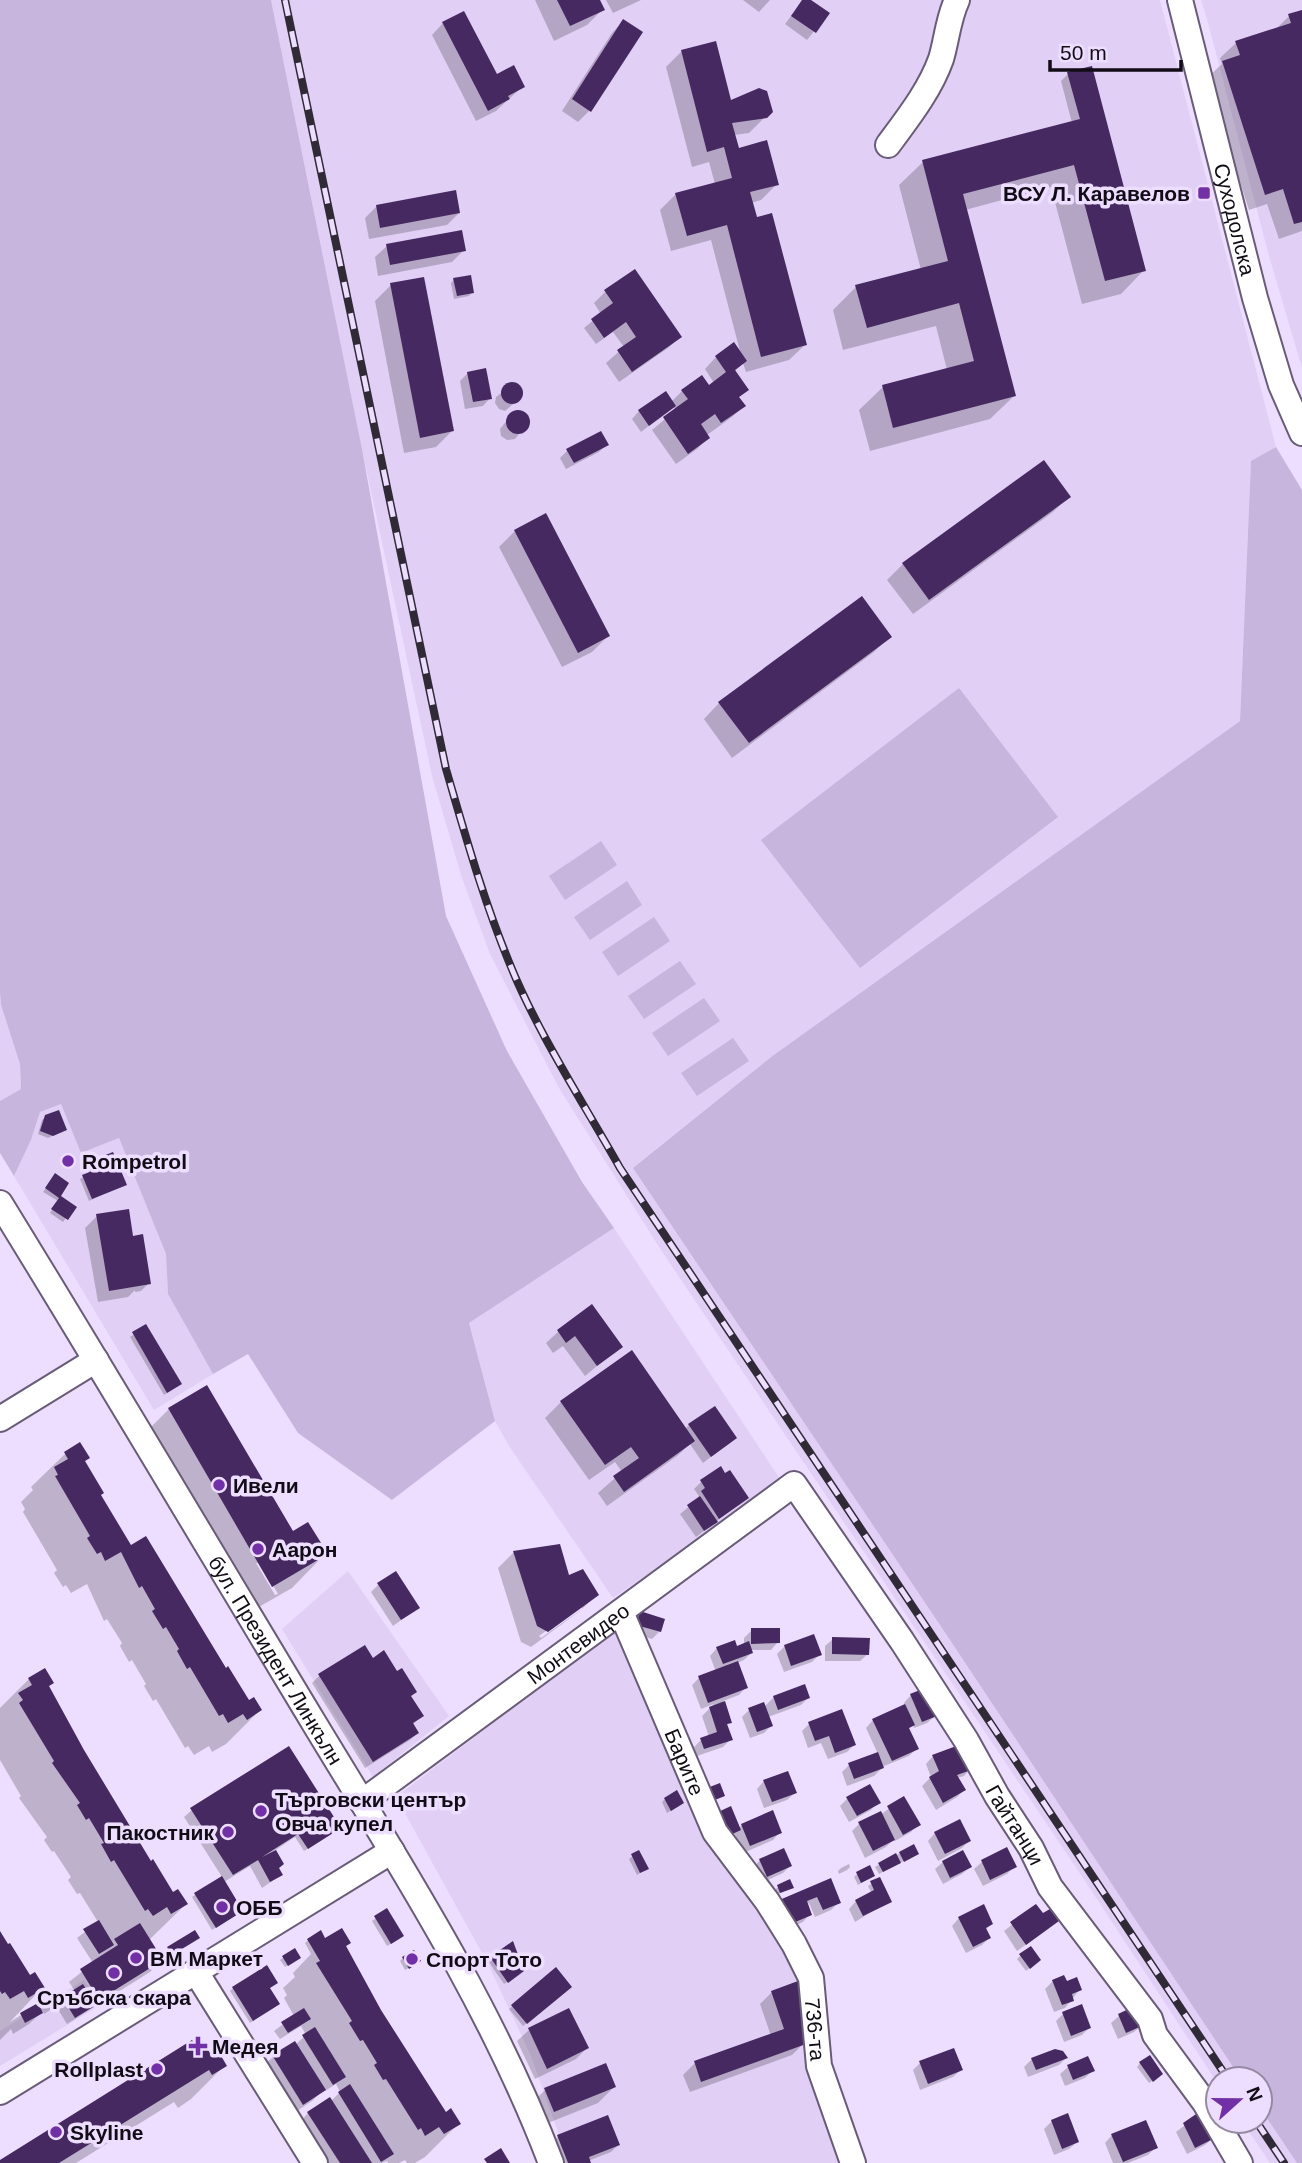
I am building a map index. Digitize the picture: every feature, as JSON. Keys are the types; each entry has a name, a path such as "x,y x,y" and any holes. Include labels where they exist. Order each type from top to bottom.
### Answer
{"street":[{"path":"888,145 934,76 942,56 949,19 957,0"},
{"name":"Суходолска","path":"1180,0 1255,298 1281,385 1302,433"},
{"name":"бул. Президент Линкълн","path":"0,1203 392,1851 502,2048 534,2116 551,2163"},
{"path":"0,1419 96,1360"},
{"name":"Монтевидео","path":"362,1802 794,1484"},
{"name":"Гайтанци","path":"794,1484 966,1740 1031,1849 1050,1887 1150,2019 1155,2035 1205,2103 1240,2163"},
{"name":"Барите","path":"621,1612 715,1832 766,1901"},
{"path":"0,2092 392,1851"},
{"name":"736-та","path":"766,1901 794,1944 811,1978 819,2066 853,2163"},
{"path":"196,1972 316,2163"}],"shaded area":[{"path":"0,0 271,0 362,449 446,916 507,1051 582,1182 614,1228 469,1323 495,1421 392,1500 298,1433 248,1354 213,1374 168,1294 166,1254 119,1138 81,1153 61,1104 40,1112 31,1140 14,1176 0,1153 0,1101 21,1089 20,1064 1,1005 0,993"},
{"path":"271,0 1160,0 1276,447 1251,462 1240,721 771,1057 633,1168 1232,2065 1206,2065 661,1250 559,1088 490,954 462,878 432,776 362,449"},
{"path":"1201,0 1302,0 1302,368 1269,256"},
{"path":"1276,447 1302,490 1302,2163 1297,2163 1274,2129 1274,2065 1232,2065 633,1168 771,1057 1240,721 1251,461"},
{"path":"959,688 1058,817 860,968 761,840"},
{"path":"601,841 617,865 565,900 549,876"},
{"path":"627,881 642,905 590,940 574,917"},
{"path":"654,917 670,941 618,976 602,952"},
{"path":"680,961 696,984 644,1019 628,996"},
{"path":"0,993 1,1005 20,1064 21,1089 0,1101"},
{"path":"704,998 720,1021 668,1056 652,1033"},
{"path":"733,1038 749,1061 697,1096 681,1073"},
{"path":"61,1104 81,1153 119,1138 166,1254 168,1294 213,1374 154,1410 14,1176 31,1140 40,1112"},
{"path":"614,1228 782,1482 613,1598 509,1446 495,1421 469,1323"},
{"path":"348,1571 449,1716 373,1777 282,1629"},
{"path":"617,1628 691,1799 803,1983 847,2163 569,2163 531,2056 488,1964 396,1797"},
{"path":"84,1980 100,2005 0,2066 0,2031"},
{"path":"1274,2129 1297,2163 1270,2163 1251,2135 1274,2135"}],"building":[{"path":"557,0 600,0 605,10 570,26"},
{"path":"802,0 811,0 830,13 816,33 791,16"},
{"path":"1302,10 1302,222 1294,224 1283,189 1265,195 1222,61 1240,55 1235,41 1291,23 1288,14"},
{"path":"464,11 497,74 514,65 525,87 488,111 442,22"},
{"path":"623,19 643,32 591,112 572,99"},
{"path":"716,41 731,100 759,88 767,91 773,112 767,118 732,123 739,148 767,140 779,185 750,192 757,217 772,213 807,345 761,357 727,225 687,236 675,193 732,178 724,147 707,152 681,50"},
{"path":"1092,66 1146,271 1105,281 1074,165 963,194 1016,396 893,428 882,385 974,361 959,303 867,328 855,285 948,261 922,160 1080,119 1067,72"},
{"path":"456,190 460,213 380,228 376,205"},
{"path":"462,230 466,251 390,265 386,244"},
{"path":"635,269 682,337 632,372 617,350 636,337 626,322 604,338 591,319 613,303 604,290"},
{"path":"471,275 474,293 457,296 453,278"},
{"path":"424,277 454,431 420,438 390,283"},
{"path":"734,342 747,361 735,370 749,390 739,397 746,406 721,423 715,414 701,424 710,438 688,454 663,417 688,399 681,390 702,375 709,385 726,372 715,356"},
{"path":"486,368 492,399 473,402 467,372"},
{"path":"512,382 520,385 523,393 520,401 512,404 504,401 501,393 504,385"},
{"path":"666,391 676,406 649,426 638,410"},
{"path":"518,410 526,414 530,422 526,430 518,434 510,430 506,422 510,414"},
{"path":"601,431 609,445 574,463 566,449"},
{"path":"1044,460 1071,497 929,600 902,563"},
{"path":"546,513 610,636 578,653 514,530"},
{"path":"862,596 892,637 749,743 718,702"},
{"path":"59,1110 67,1130 53,1136 40,1131 45,1115"},
{"path":"113,1152 127,1185 92,1199 82,1175 92,1171 88,1162"},
{"path":"55,1173 69,1183 61,1196 77,1207 68,1220 51,1209 59,1198 45,1188"},
{"path":"129,1209 133,1236 143,1234 151,1284 109,1291 96,1214"},
{"path":"592,1304 623,1347 597,1366 575,1336 566,1343 557,1330"},
{"path":"146,1324 182,1384 167,1393 132,1332"},
{"path":"632,1350 695,1441 624,1492 613,1476 639,1458 631,1447 605,1465 560,1401"},
{"path":"207,1385 293,1531 308,1522 328,1554 272,1587 168,1408"},
{"path":"715,1406 737,1438 711,1457 688,1424"},
{"path":"80,1442 90,1458 85,1461 104,1493 101,1495 131,1545 146,1536 226,1668 228,1666 249,1700 254,1697 262,1710 247,1720 243,1714 228,1723 223,1714 219,1716 190,1667 187,1669 166,1627 163,1629 152,1611 155,1609 142,1586 139,1588 121,1552 105,1561 101,1552 97,1554 87,1538 90,1536 55,1476 58,1475 54,1467 68,1459 64,1452"},
{"path":"721,1466 725,1473 730,1470 749,1498 719,1519 701,1491 705,1488 700,1480"},
{"path":"700,1496 718,1522 704,1531 687,1505"},
{"path":"560,1544 569,1575 583,1569 599,1595 548,1632 537,1626 513,1551"},
{"path":"396,1571 420,1608 401,1620 377,1583"},
{"path":"640,1611 665,1619 661,1632 636,1625"},
{"path":"751,1628 780,1628 780,1643 751,1644"},
{"path":"814,1634 822,1655 791,1666 784,1645"},
{"path":"832,1637 870,1638 869,1655 832,1654"},
{"path":"735,1640 737,1646 749,1641 753,1653 723,1664 716,1647"},
{"path":"365,1645 373,1658 384,1650 397,1671 402,1668 417,1692 411,1696 424,1716 413,1723 419,1733 373,1762 318,1674"},
{"path":"738,1661 748,1688 708,1703 698,1676"},
{"path":"45,1668 54,1683 49,1686 84,1750 151,1861 153,1859 173,1892 178,1889 188,1904 171,1914 167,1907 153,1916 148,1909 145,1911 114,1860 111,1862 101,1844 104,1843 89,1818 86,1820 77,1805 80,1803 52,1763 54,1761 19,1703 23,1700 18,1693 32,1685 28,1678"},
{"path":"805,1684 810,1698 778,1710 773,1696"},
{"path":"925,1688 937,1716 922,1722 910,1694"},
{"path":"725,1701 732,1723 727,1724 733,1740 704,1749 700,1738 717,1732 709,1707"},
{"path":"764,1702 773,1726 757,1732 748,1708"},
{"path":"905,1704 915,1725 909,1728 919,1749 892,1761 872,1719"},
{"path":"842,1709 856,1745 835,1753 829,1736 815,1741 808,1722"},
{"path":"959,1745 974,1769 957,1775 966,1790 943,1803 929,1777 939,1771 932,1755"},
{"name":"Търговски център Овча купел","path":"289,1746 341,1828 308,1849 298,1834 262,1857 276,1850 284,1864 279,1868 283,1875 270,1882 258,1860 233,1875 190,1808"},
{"path":"878,1752 884,1768 854,1779 848,1763"},
{"path":"788,1771 797,1793 772,1802 763,1780"},
{"path":"720,1783 725,1796 707,1803 702,1790"},
{"path":"870,1784 881,1803 857,1816 846,1797"},
{"path":"677,1790 684,1803 671,1811 664,1798"},
{"path":"904,1796 921,1825 903,1835 887,1806"},
{"path":"731,1806 741,1830 726,1837 716,1813"},
{"path":"773,1810 782,1833 750,1846 741,1824"},
{"path":"881,1811 895,1840 873,1851 858,1822"},
{"path":"960,1819 971,1841 945,1854 934,1832"},
{"path":"914,1844 919,1854 904,1862 899,1852"},
{"path":"1007,1847 1017,1867 990,1880 981,1860"},
{"path":"784,1848 792,1866 767,1877 759,1859"},
{"path":"639,1850 649,1869 640,1873 631,1854"},
{"path":"963,1850 972,1867 950,1878 942,1861"},
{"path":"896,1853 901,1863 883,1872 878,1863"},
{"path":"870,1865 875,1876 861,1883 856,1872"},
{"path":"222,1876 243,1911 216,1928 194,1893"},
{"path":"880,1877 892,1902 863,1916 855,1900 874,1890 870,1881"},
{"path":"831,1878 841,1903 823,1910 817,1897 807,1901 812,1915 788,1925 777,1901"},
{"path":"790,1879 794,1888 780,1893 777,1885"},
{"path":"984,1904 993,1924 986,1928 991,1938 973,1947 958,1917"},
{"path":"1036,1904 1043,1913 1050,1909 1059,1921 1026,1945 1010,1922"},
{"path":"387,1908 404,1936 391,1944 374,1916"},
{"path":"99,1920 114,1945 99,1954 83,1929"},
{"path":"140,1923 163,1960 99,2000 80,1969 118,1945 114,1939"},
{"path":"342,1928 351,1943 346,1946 381,2010 446,2112 451,2108 461,2124 444,2134 439,2127 425,2136 421,2128 418,2130 386,2079 383,2080 374,2065 377,2063 349,2023 352,2021 316,1963 320,1961 307,1939 321,1930 325,1938"},
{"path":"195,1930 200,1938 172,1955 167,1947"},
{"path":"0,1931 30,1975 35,1972 45,1988 28,1998 24,1991 10,1999 5,1992 2,1994"},
{"path":"513,1941 524,1971 508,1983 490,1957"},
{"path":"1031,1946 1041,1960 1030,1969 1019,1954"},
{"path":"295,1948 301,1958 288,1966 282,1956"},
{"path":"414,1950 421,1961 409,1969 402,1957"},
{"path":"267,1965 278,1983 270,1988 280,2004 253,2021 232,1987"},
{"path":"556,1967 572,1987 527,2024 511,2005"},
{"path":"1064,1975 1067,1981 1077,1977 1082,1990 1072,1994 1074,2001 1062,2005 1052,1980"},
{"path":"798,1981 806,2044 701,2082 694,2061 784,2029 771,1991"},
{"path":"83,1984 96,2005 75,2018 62,1997"},
{"path":"38,2003 43,2013 25,2023 20,2013"},
{"path":"1082,2004 1091,2028 1071,2036 1062,2012"},
{"path":"1135,2006 1144,2025 1126,2033 1118,2014"},
{"path":"304,2008 311,2019 288,2033 281,2022"},
{"path":"569,2008 589,2048 547,2069 528,2028"},
{"path":"315,2027 346,2077 333,2085 302,2035"},
{"path":"201,2039 210,2053 217,2049 227,2066 212,2075 209,2070 59,2163 0,2163 0,2160 192,2040 194,2043"},
{"path":"295,2041 326,2090 303,2105 272,2055"},
{"path":"954,2048 963,2070 928,2084 919,2061"},
{"path":"1055,2049 1063,2051 1068,2058 1036,2070 1031,2058"},
{"path":"1150,2055 1163,2074 1153,2082 1139,2062"},
{"path":"1088,2056 1095,2071 1073,2080 1067,2065"},
{"path":"606,2063 616,2087 554,2112 544,2088"},
{"path":"350,2084 394,2154 381,2162 338,2092"},
{"path":"330,2097 372,2163 340,2163 307,2112"},
{"path":"1202,2110 1204,2135 1214,2135 1215,2138 1195,2148 1183,2123"},
{"path":"1068,2113 1079,2142 1062,2149 1051,2120"},
{"path":"608,2115 620,2145 589,2157 591,2163 568,2163 557,2135"},
{"path":"1146,2120 1158,2148 1123,2162 1111,2134"},
{"path":"501,2148 510,2163 487,2163 484,2159"}],"railway":[{"path":"285,0 446,769 483,890 520,988 547,1041 620,1168 1219,2065"},
{"path":"1265,2135 1284,2163"}],"place":[{"name":"ВСУ Л. Каравелов","path":"1204,193"},
{"name":"Rompetrol","path":"68,1161"},
{"name":"Ивели","path":"219,1485"},
{"name":"Аарон","path":"258,1549"},
{"name":"Търговски център Овча купел","path":"261,1811"},
{"name":"Пакостник","path":"228,1832"},
{"name":"ОББ","path":"222,1907"},
{"name":"ВМ Маркет","path":"136,1958"},
{"name":"Спорт Тото","path":"412,1959"},
{"name":"Сръбска скара","path":"114,1973"},
{"name":"Медея","path":"198,2046"},
{"name":"Rollplast","path":"157,2069"},
{"name":"Skyline","path":"56,2132"}]}
